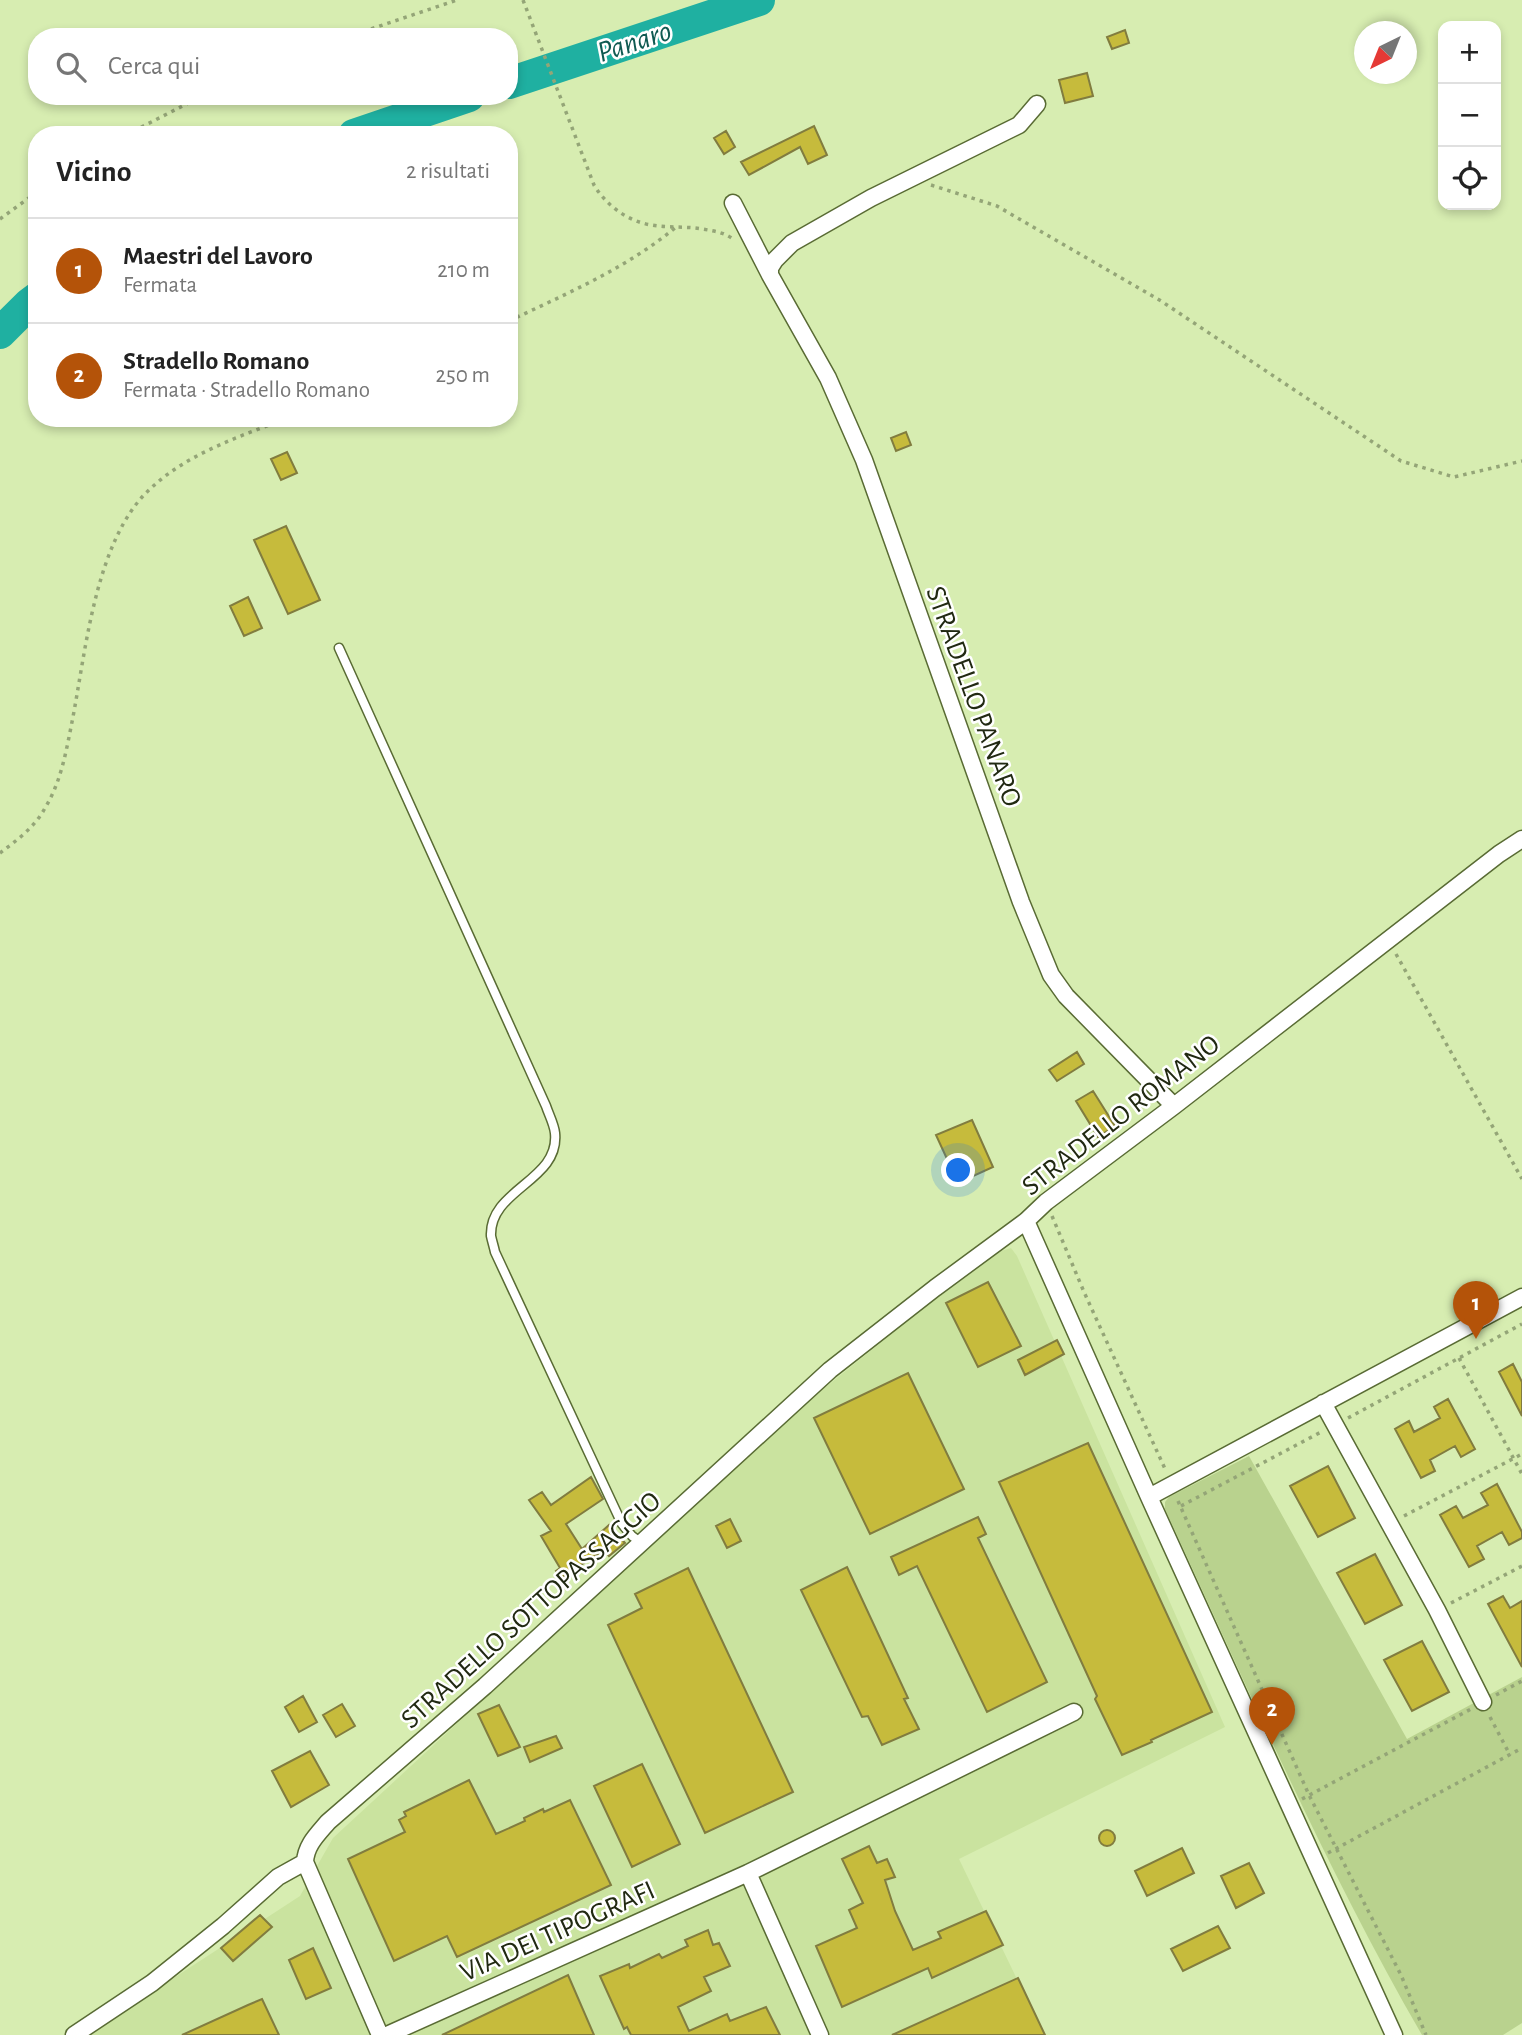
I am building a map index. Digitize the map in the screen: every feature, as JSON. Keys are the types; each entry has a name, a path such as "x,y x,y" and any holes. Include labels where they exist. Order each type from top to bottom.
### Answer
{"street":[{"path":"770,275 770,268 775,260 792,243 871,198 1019,125 1037,104"},
{"name":"STRADELLO PANARO","path":"733,203 828,378 864,460 1021,902 1051,975 1066,996 1174,1106"},
{"name":"STRADELLO ROMANO","path":"1394,2035 1026,1221 1046,1202 1522,839"},
{"name":"STRADELLO SOTTOPASSAGGIO","path":"305,1863 310,1845 328,1822 643,1544 830,1370 1026,1221"},
{"path":"1149,1497 1522,1297"},
{"path":"1323,1403 1437,1610 1483,1702"},
{"name":"VIA DEI TIPOGRAFI","path":"387,2035 748,1873 1073,1712"},
{"path":"74,2035 152,1983 278,1877 305,1863 380,2035"},
{"path":"748,1873 820,2035"}],"lane":[{"path":"339,648 547,1106 555,1133 553,1151 528,1183 502,1204 494,1217 491,1235 495,1252 622,1524 643,1544"}],"path":[{"path":"374,28 457,0"},
{"path":"523,0 594,185 602,198 612,208 651,225 724,232 741,244"},
{"path":"143,126 184,105"},
{"path":"926,183 997,206 1161,301 1401,461 1454,477 1522,461"},
{"path":"0,219 28,199"},
{"path":"518,317 577,289 652,248 678,226"},
{"path":"0,853 27,832 44,810 60,779 102,576 116,539 129,516 149,490 171,472 198,455 265,427"},
{"path":"1388,940 1522,1179"},
{"path":"1046,1202 1309,1795 1401,1975 1426,2035"},
{"path":"1180,1507 1522,1324"},
{"path":"1459,1358 1522,1474"},
{"path":"1389,1524 1522,1454"},
{"path":"1437,1610 1522,1566"},
{"path":"1309,1795 1522,1681"},
{"path":"1483,1702 1510,1755"},
{"path":"1315,1862 1335,1848 1522,1748"}],"shaded area":[{"path":"1011,1248 1017,1256 1225,1727 959,1859 1044,2035 86,2035 300,1896 333,1838 791,1415 920,1311 1001,1251"},
{"path":"1249,1456 1407,1739 1522,1677 1522,2023 1503,2035 1422,2035 1319,1841 1165,1509 1165,1502 1169,1497"}],"building":[{"path":"1125,30 1129,43 1112,49 1107,37"},
{"path":"1087,73 1093,96 1065,103 1059,80"},
{"path":"814,126 827,155 808,164 800,147 749,175 741,162"},
{"path":"726,131 735,147 724,154 714,138"},
{"path":"906,432 911,445 896,451 891,438"},
{"path":"287,452 297,473 281,480 271,459"},
{"path":"286,526 320,600 288,614 254,540"},
{"path":"248,597 262,628 244,636 230,606"},
{"path":"1077,1052 1084,1064 1057,1081 1049,1070"},
{"path":"1093,1091 1115,1126 1098,1137 1076,1101"},
{"path":"972,1120 993,1167 958,1183 936,1135"},
{"path":"988,1282 1021,1346 978,1367 946,1303"},
{"path":"1057,1340 1064,1354 1025,1375 1018,1360"},
{"path":"1513,1364 1522,1382 1522,1416 1499,1372"},
{"path":"908,1373 964,1489 870,1534 814,1418"},
{"path":"1448,1399 1475,1449 1461,1457 1455,1446 1430,1460 1435,1471 1421,1478 1395,1429 1409,1421 1414,1432 1440,1418 1434,1407"},
{"path":"1088,1443 1212,1712 1122,1755 999,1482"},
{"path":"1328,1466 1355,1518 1318,1537 1290,1486"},
{"path":"591,1477 603,1499 566,1524 582,1549 609,1525 625,1543 609,1556 604,1550 561,1578 556,1571 560,1568 541,1536 551,1531 529,1500 542,1492 551,1505"},
{"path":"1497,1484 1522,1532 1522,1538 1509,1545 1502,1532 1477,1546 1484,1559 1469,1567 1440,1515 1456,1506 1463,1518 1488,1505 1481,1493"},
{"path":"978,1517 986,1534 978,1538 1047,1682 987,1712 917,1566 899,1575 891,1557"},
{"path":"730,1519 741,1541 727,1548 716,1526"},
{"path":"1375,1554 1402,1605 1365,1624 1337,1573"},
{"path":"847,1567 908,1698 904,1699 919,1729 882,1745 868,1716 862,1717 801,1590"},
{"path":"688,1568 793,1792 705,1833 608,1625 642,1608 635,1594"},
{"path":"1503,1596 1510,1608 1522,1601 1522,1667 1488,1604"},
{"path":"1422,1641 1449,1692 1412,1711 1384,1660"},
{"path":"303,1696 317,1722 299,1732 285,1707"},
{"path":"342,1704 355,1726 336,1737 323,1715"},
{"path":"499,1705 520,1747 498,1756 478,1714"},
{"path":"556,1736 562,1748 530,1762 524,1747"},
{"path":"310,1751 329,1785 291,1807 272,1771"},
{"path":"642,1764 680,1844 632,1867 594,1786"},
{"path":"469,1780 496,1834 525,1821 524,1818 543,1809 544,1812 570,1800 611,1885 457,1957 447,1936 394,1961 348,1859 405,1832 399,1820 406,1816 404,1812"},
{"path":"1107,1830 1113,1832 1113,1844 1107,1846 1101,1844 1099,1838 1101,1832"},
{"path":"869,1846 877,1863 887,1859 895,1877 885,1880 895,1911 913,1950 941,1938 938,1932 986,1911 1003,1945 932,1978 928,1968 842,2007 816,1946 857,1928 849,1910 863,1903 842,1859"},
{"path":"1182,1848 1194,1873 1147,1896 1135,1871"},
{"path":"1249,1863 1264,1893 1236,1908 1221,1876"},
{"path":"260,1915 272,1927 233,1961 221,1948"},
{"path":"1218,1926 1230,1948 1183,1971 1171,1949"},
{"path":"708,1930 713,1945 719,1943 730,1966 704,1977 711,1991 678,2007 689,2031 727,2014 730,2021 766,2007 780,2035 631,2035 627,2027 624,2029 600,1976 629,1964 630,1968 659,1954 662,1958 688,1946 685,1940"},
{"path":"313,1948 331,1988 306,1999 289,1960"},
{"path":"568,1975 594,2035 442,2035"},
{"path":"1018,1978 1045,2035 892,2035"},
{"path":"262,1999 279,2035 182,2035 248,2005"}],"waterway":[{"name":"Panaro","path":"518,80 759,0"},
{"name":"Panaro","path":"381,126 442,105"},
{"name":"Panaro","path":"0,333 28,305"}],"place":[{"name":"Maestri del Lavoro","path":"1476,1339"},
{"name":"Stradello Romano","path":"1272,1745"}]}
